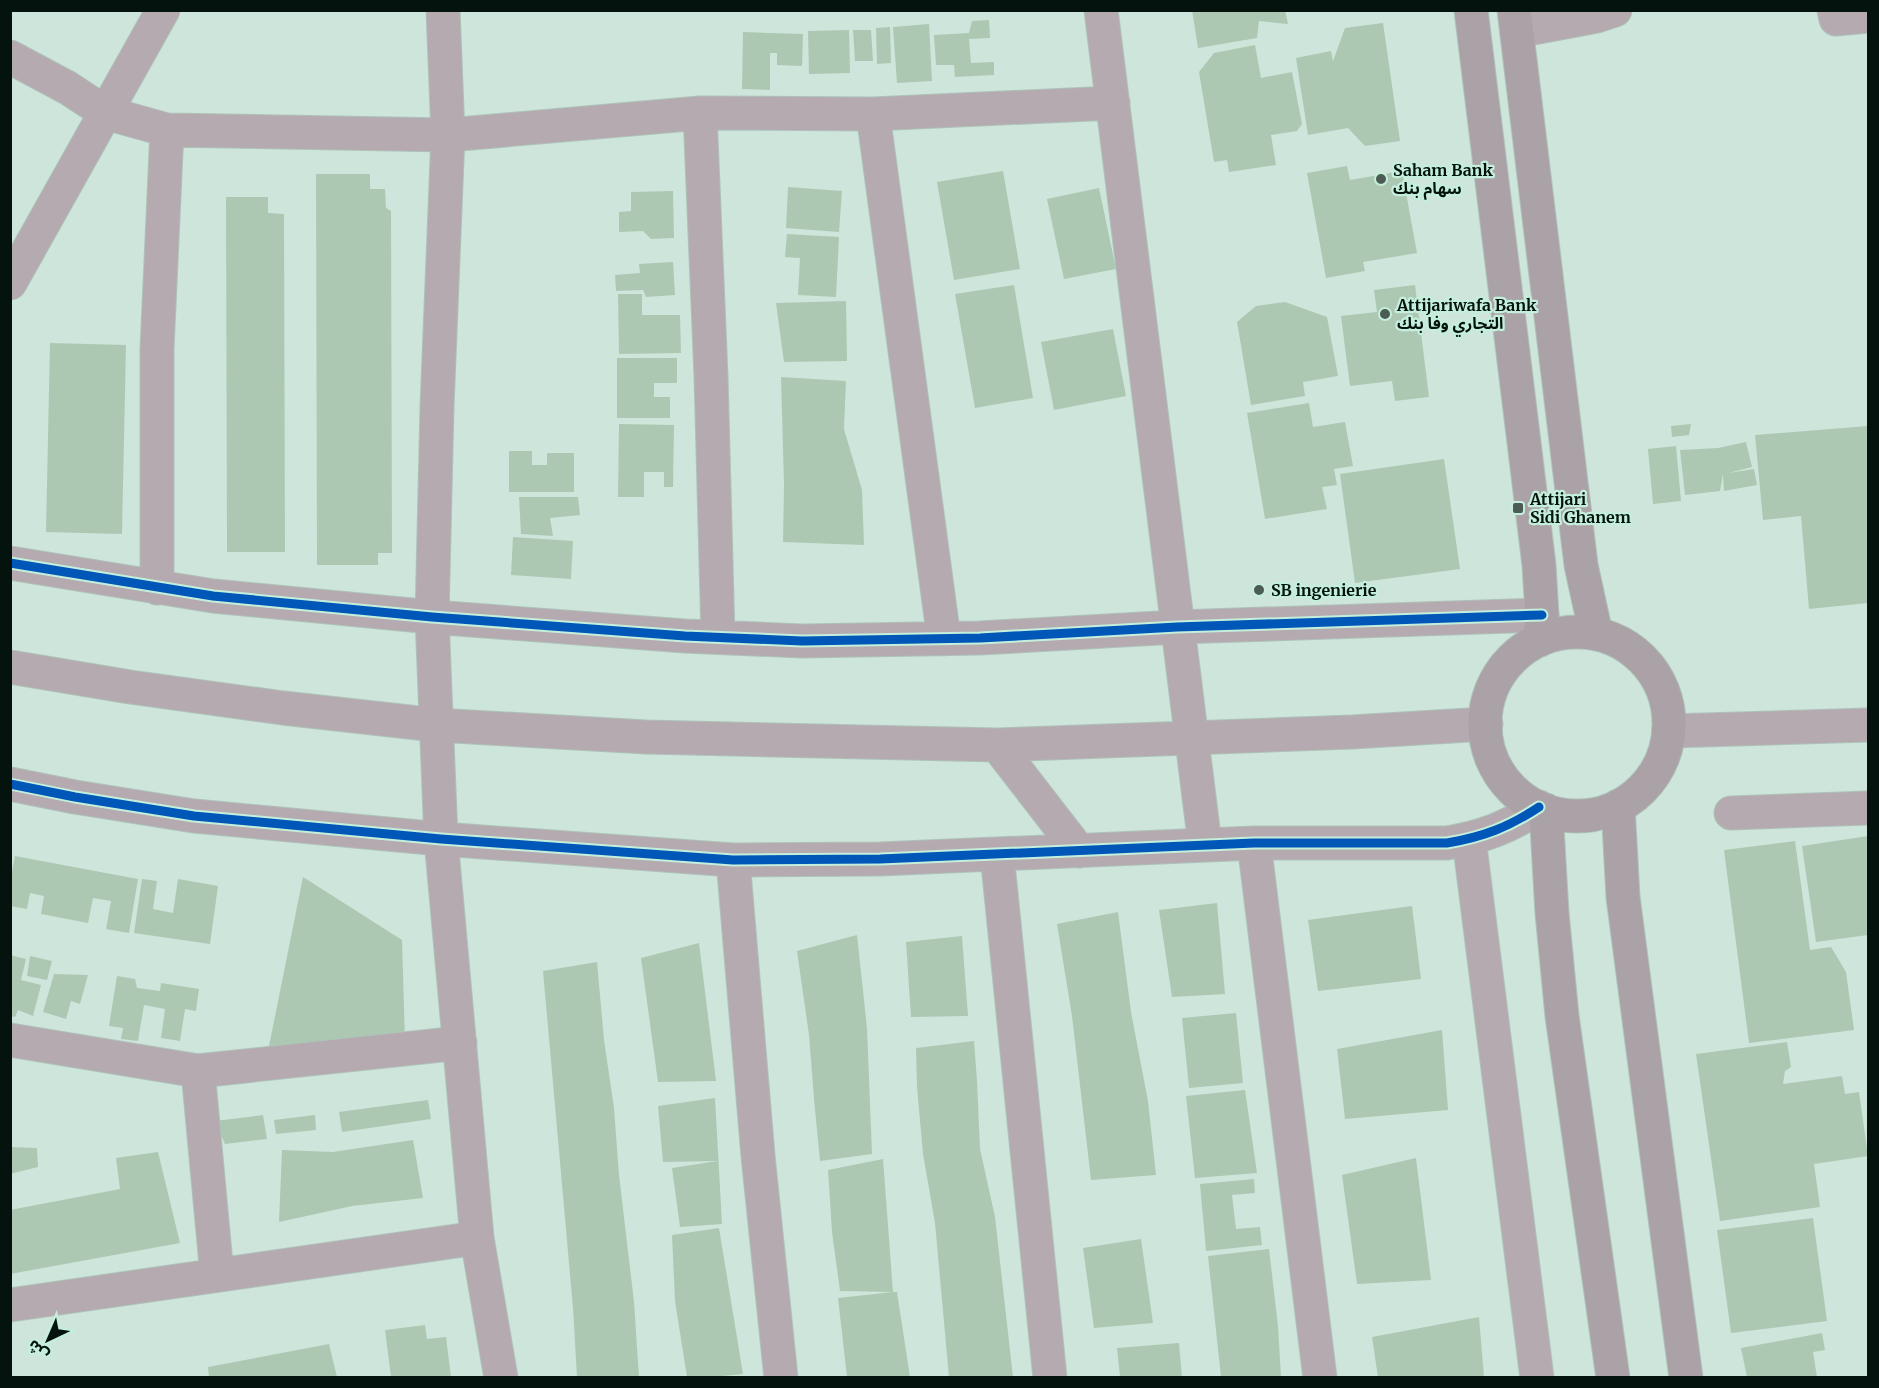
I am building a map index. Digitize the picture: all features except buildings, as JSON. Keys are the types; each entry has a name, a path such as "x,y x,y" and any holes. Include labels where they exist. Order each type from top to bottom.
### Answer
{"main road":[{"path":"1471,10 1539,565 1541,627 1526,648 1512,659 1492,689 1487,706 1488,745 1495,765 1507,783 1522,797 1543,809 1582,816 1618,807 1634,796 1659,768 1669,732 1668,710 1662,688 1651,669 1636,653 1617,641 1596,634 1577,632 1558,634 1541,627"},
{"path":"1516,21 1581,565 1596,634"},
{"path":"1618,807 1623,897 1686,1377"},
{"path":"1543,809 1562,1016 1613,1377"}],"street":[{"path":"10,283 163,10"},
{"path":"443,10 448,135 437,407 432,617 436,725 441,839 477,1238 501,1377"},
{"path":"1101,10 1204,845"},
{"path":"1516,21 1597,16 1615,10"},
{"path":"1834,10 1836,19 1869,16"},
{"path":"10,57 68,88 106,113 167,130 448,135 700,113 873,114 1113,104"},
{"path":"700,113 711,376 718,637"},
{"path":"873,114 944,639"},
{"path":"157,588 157,349 167,130"},
{"path":"10,563 213,596 432,617 802,641 944,639 1177,627 1541,627"},
{"path":"10,667 130,687 283,708 436,725 646,737 996,745 1191,739 1486,724"},
{"path":"1669,732 1869,725"},
{"path":"996,745 1079,851"},
{"path":"10,784 194,816 441,839 733,860 880,859 1254,843 1424,844 1469,839 1494,832 1543,809"},
{"path":"1731,813 1869,808"},
{"path":"1469,839 1537,1377"},
{"path":"1254,843 1320,1377"},
{"path":"997,854 1050,1377"},
{"path":"733,860 759,1168 781,1377"},
{"path":"10,1040 198,1071 459,1043"},
{"path":"198,1071 217,1275"},
{"path":"10,1305 477,1238"}],"cycle path":[{"path":"10,563 213,596 432,617 685,636 802,641 980,638 1177,627 1542,615"},
{"path":"10,784 194,816 441,839 733,860 880,859 1254,843 1447,843 1495,830 1539,807"}],"place":[{"name":"Saham Bank سهام بنك","path":"1381,179"},
{"name":"Attijariwafa Bank التجاري وفا بنك","path":"1385,314"},
{"name":"Attijari Sidi Ghanem","path":"1518,508"},
{"name":"SB ingenierie","path":"1259,590"}]}
